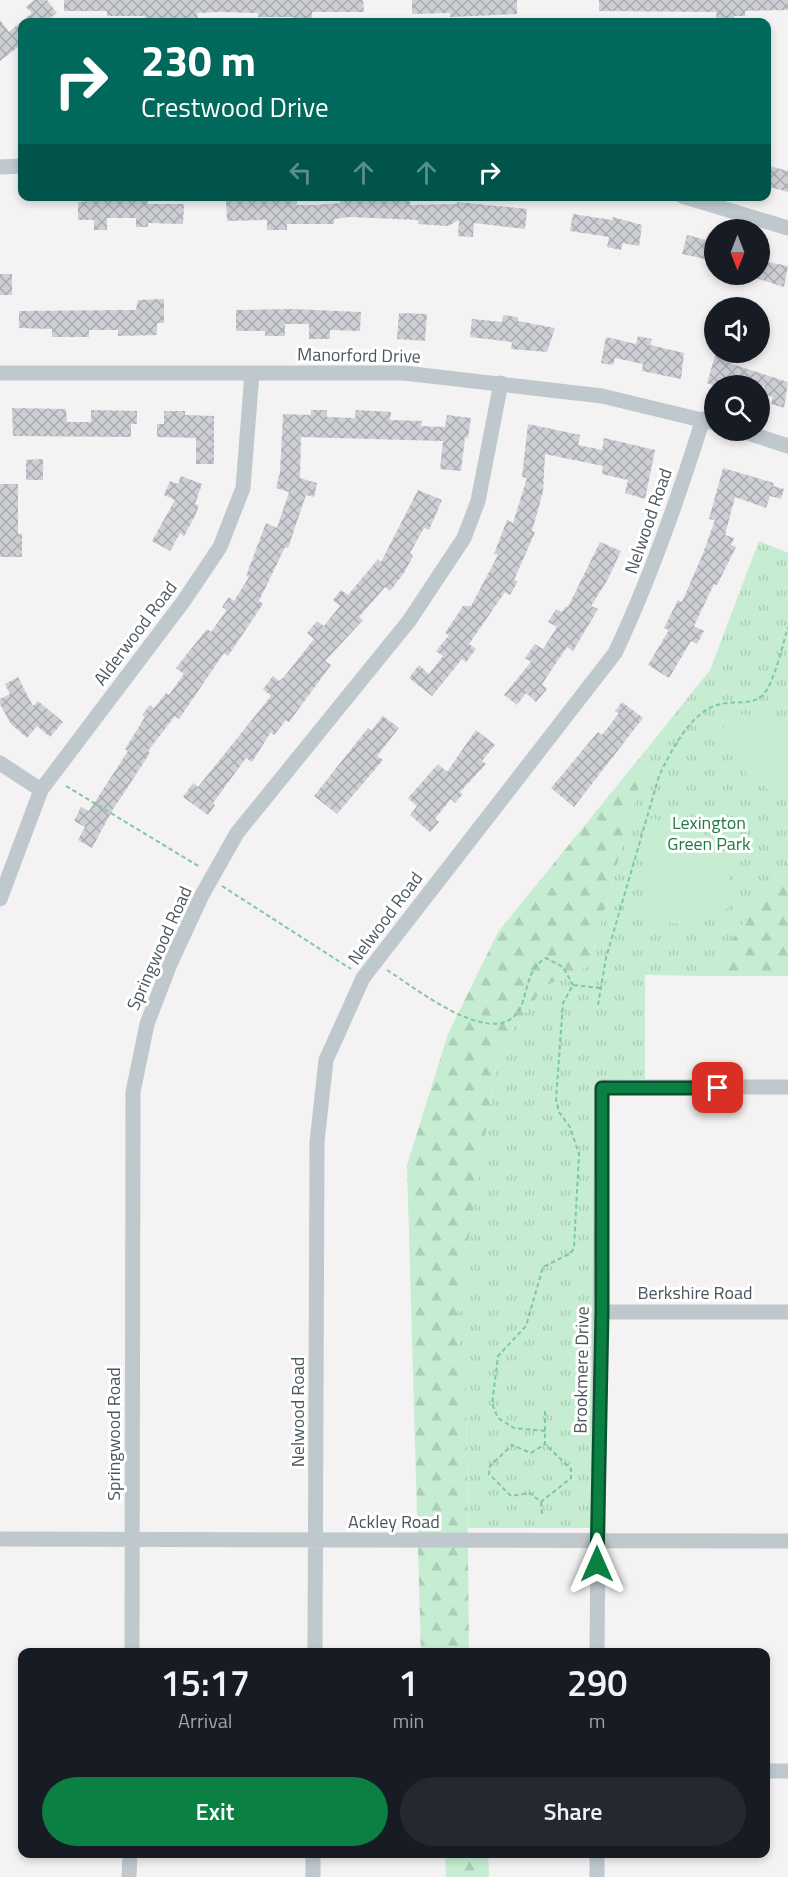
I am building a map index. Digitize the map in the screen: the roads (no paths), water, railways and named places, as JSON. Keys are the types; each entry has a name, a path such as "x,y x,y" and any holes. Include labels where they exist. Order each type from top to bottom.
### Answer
{"street":[{"path":"0,167 18,166"},
{"path":"699,201 788,228"},
{"name":"Manorford Drive","path":"0,373 404,373 602,396 704,420"},
{"name":"Alderwood Road","path":"0,899 41,790 183,602 220,547 243,488 252,373"},
{"name":"Springwood Road","path":"132,1648 133,1092 147,1024 170,964 202,895 237,833 409,621 464,538 478,501 501,383"},
{"name":"Nelwood Road","path":"315,1648 317,1142 326,1060 363,978 615,652 643,593 704,431"},
{"path":"770,440 788,446"},
{"path":"0,763 41,790"},
{"name":"Brookmere Drive","path":"597,1648 602,1312 602,1088 788,1088"},
{"name":"Berkshire Road","path":"602,1312 788,1312"},
{"name":"Ackley Road","path":"0,1539 788,1541"},
{"path":"770,1771 788,1771"},
{"path":"129,1858 129,1877"},
{"path":"313,1858 313,1877"},
{"path":"597,1858 597,1877"}],"park label":[{"name":"Lexington Green Park","path":"709,832"}]}
